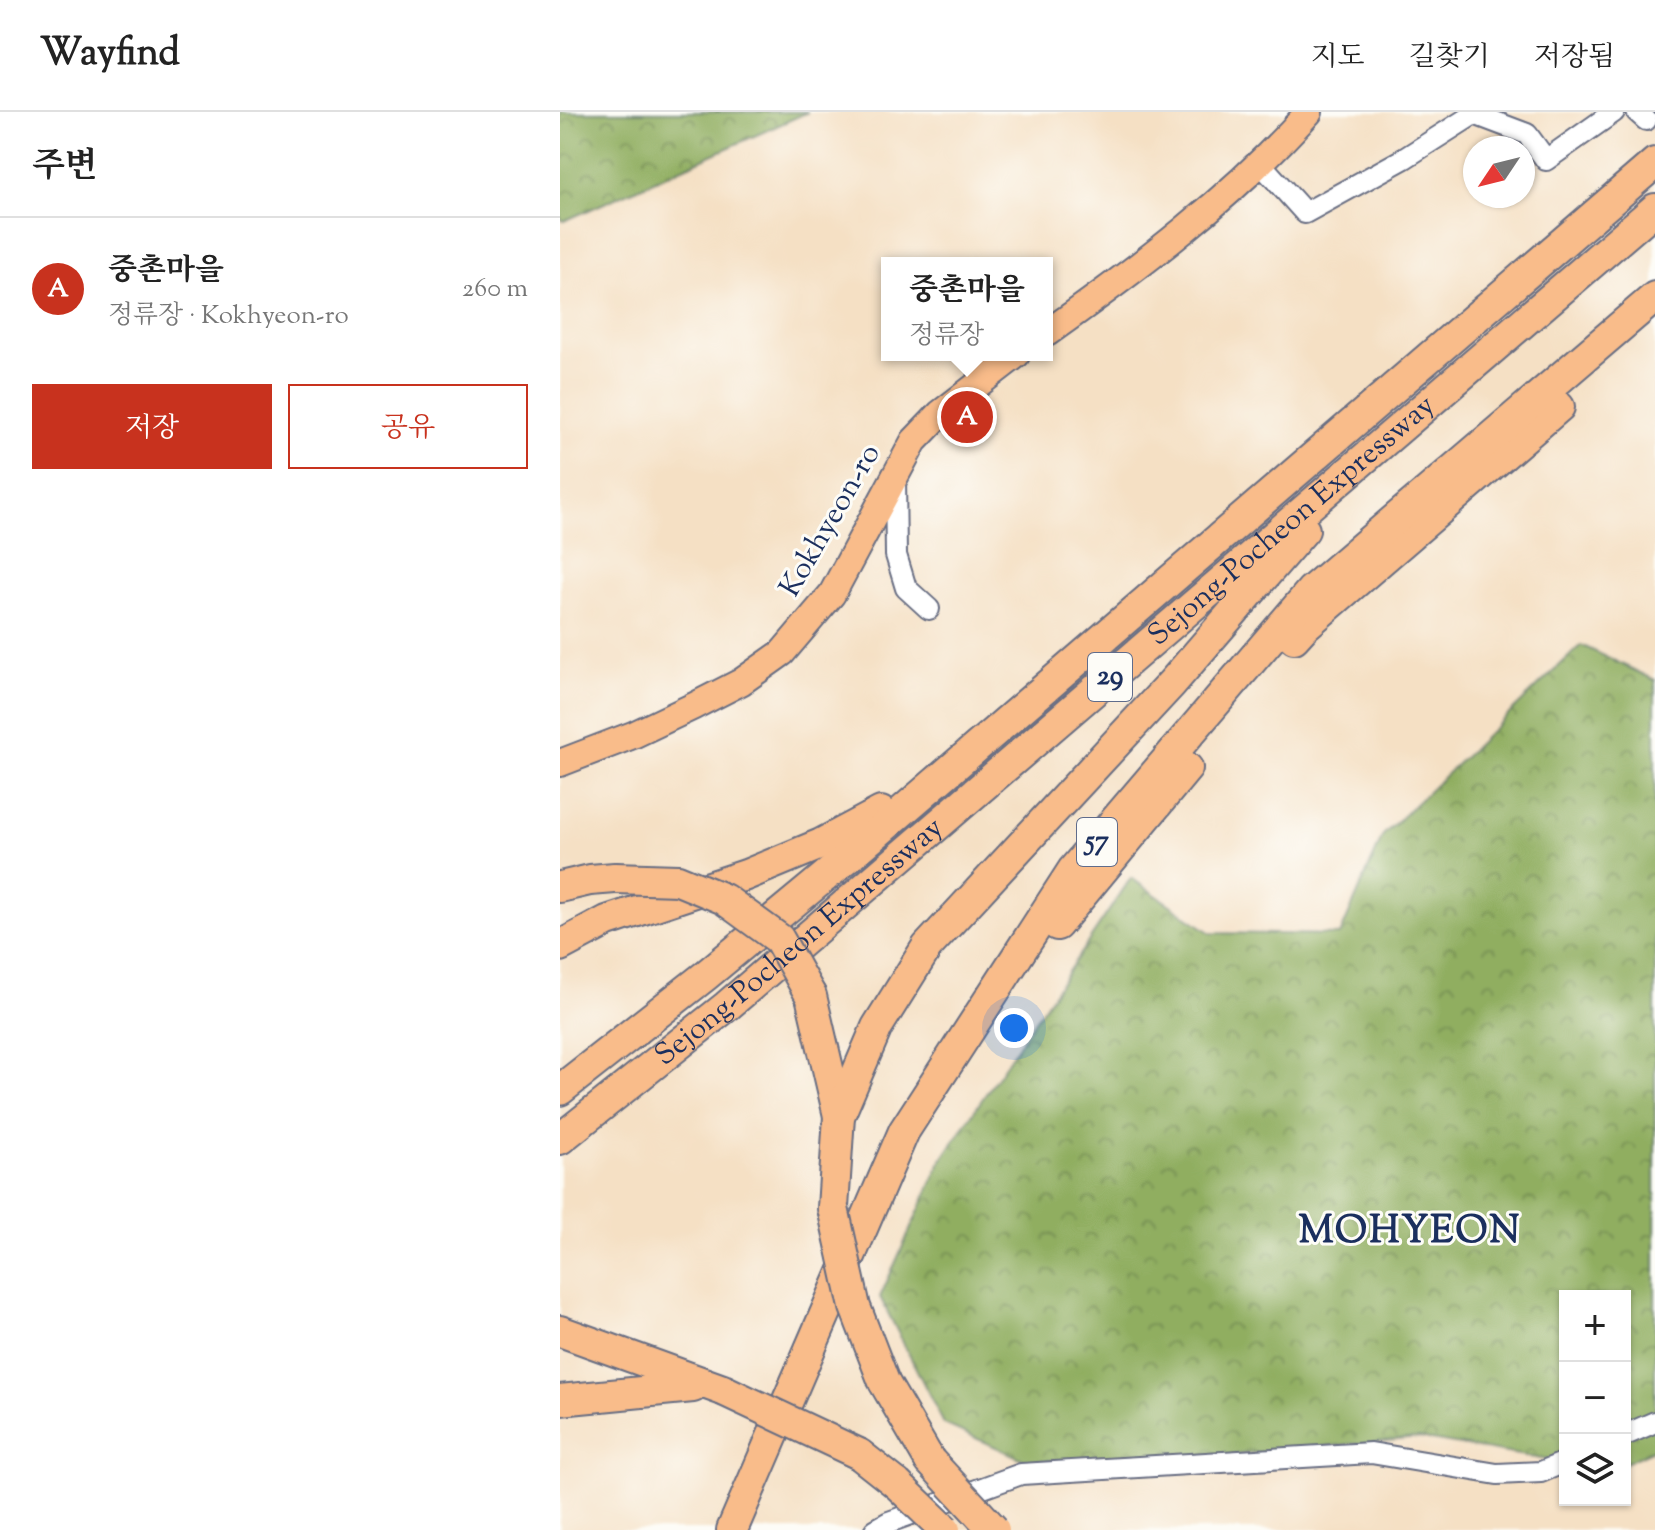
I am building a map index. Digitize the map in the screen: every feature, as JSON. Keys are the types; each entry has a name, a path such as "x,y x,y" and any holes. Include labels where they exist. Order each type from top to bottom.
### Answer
{"highway":[{"name":"Sejong-Pocheon Expressway","path":"560,1090 705,976 1655,163"},
{"name":"Sejong-Pocheon Expressway","path":"560,1139 727,1006 1655,209"},
{"name":"57","path":"732,1530 904,1131 1073,870 1311,591 1655,297"},
{"name":"57","path":"747,1530 922,1132 1038,947 1304,627 1655,324"},
{"path":"839,1116 877,1027 927,947 1172,683 1370,454"},
{"path":"560,946 607,921 746,875 821,844 887,809 990,734"},
{"path":"560,887 615,878 678,880 724,899 779,939 811,996 839,1116 833,1208 855,1307 884,1382 930,1461 994,1530"},
{"path":"560,1331 717,1388 859,1454 897,1484 945,1530"},
{"path":"560,1400 717,1388"}],"main road":[{"path":"1053,329 1149,259 1260,163 1309,112"},
{"name":"Kokhyeon-ro","path":"560,763 633,735 694,706 741,682 782,653 832,594 914,441 941,413 1008,361"}],"street":[{"path":"1260,163 1305,213 1405,158 1474,114 1527,134 1546,160 1614,112"},
{"path":"895,473 896,555 906,588 929,609"},
{"path":"1627,1434 1655,1422"},
{"path":"875,1530 889,1522 1021,1474 1371,1453 1497,1474 1541,1472 1559,1464"}],"green space":[{"path":"560,112 808,112 564,221 560,218"},
{"path":"1581,645 1655,680 1655,1449 1631,1460 1631,1290 1559,1290 1559,1462 1419,1438 1202,1458 1027,1461 944,1424 880,1297 942,1159 1131,878 1211,933 1340,935 1383,835"}],"place":[{"name":"중촌마을","path":"967,417"}],"district":[{"name":"MOHYEON","path":"1410,1233"}]}
